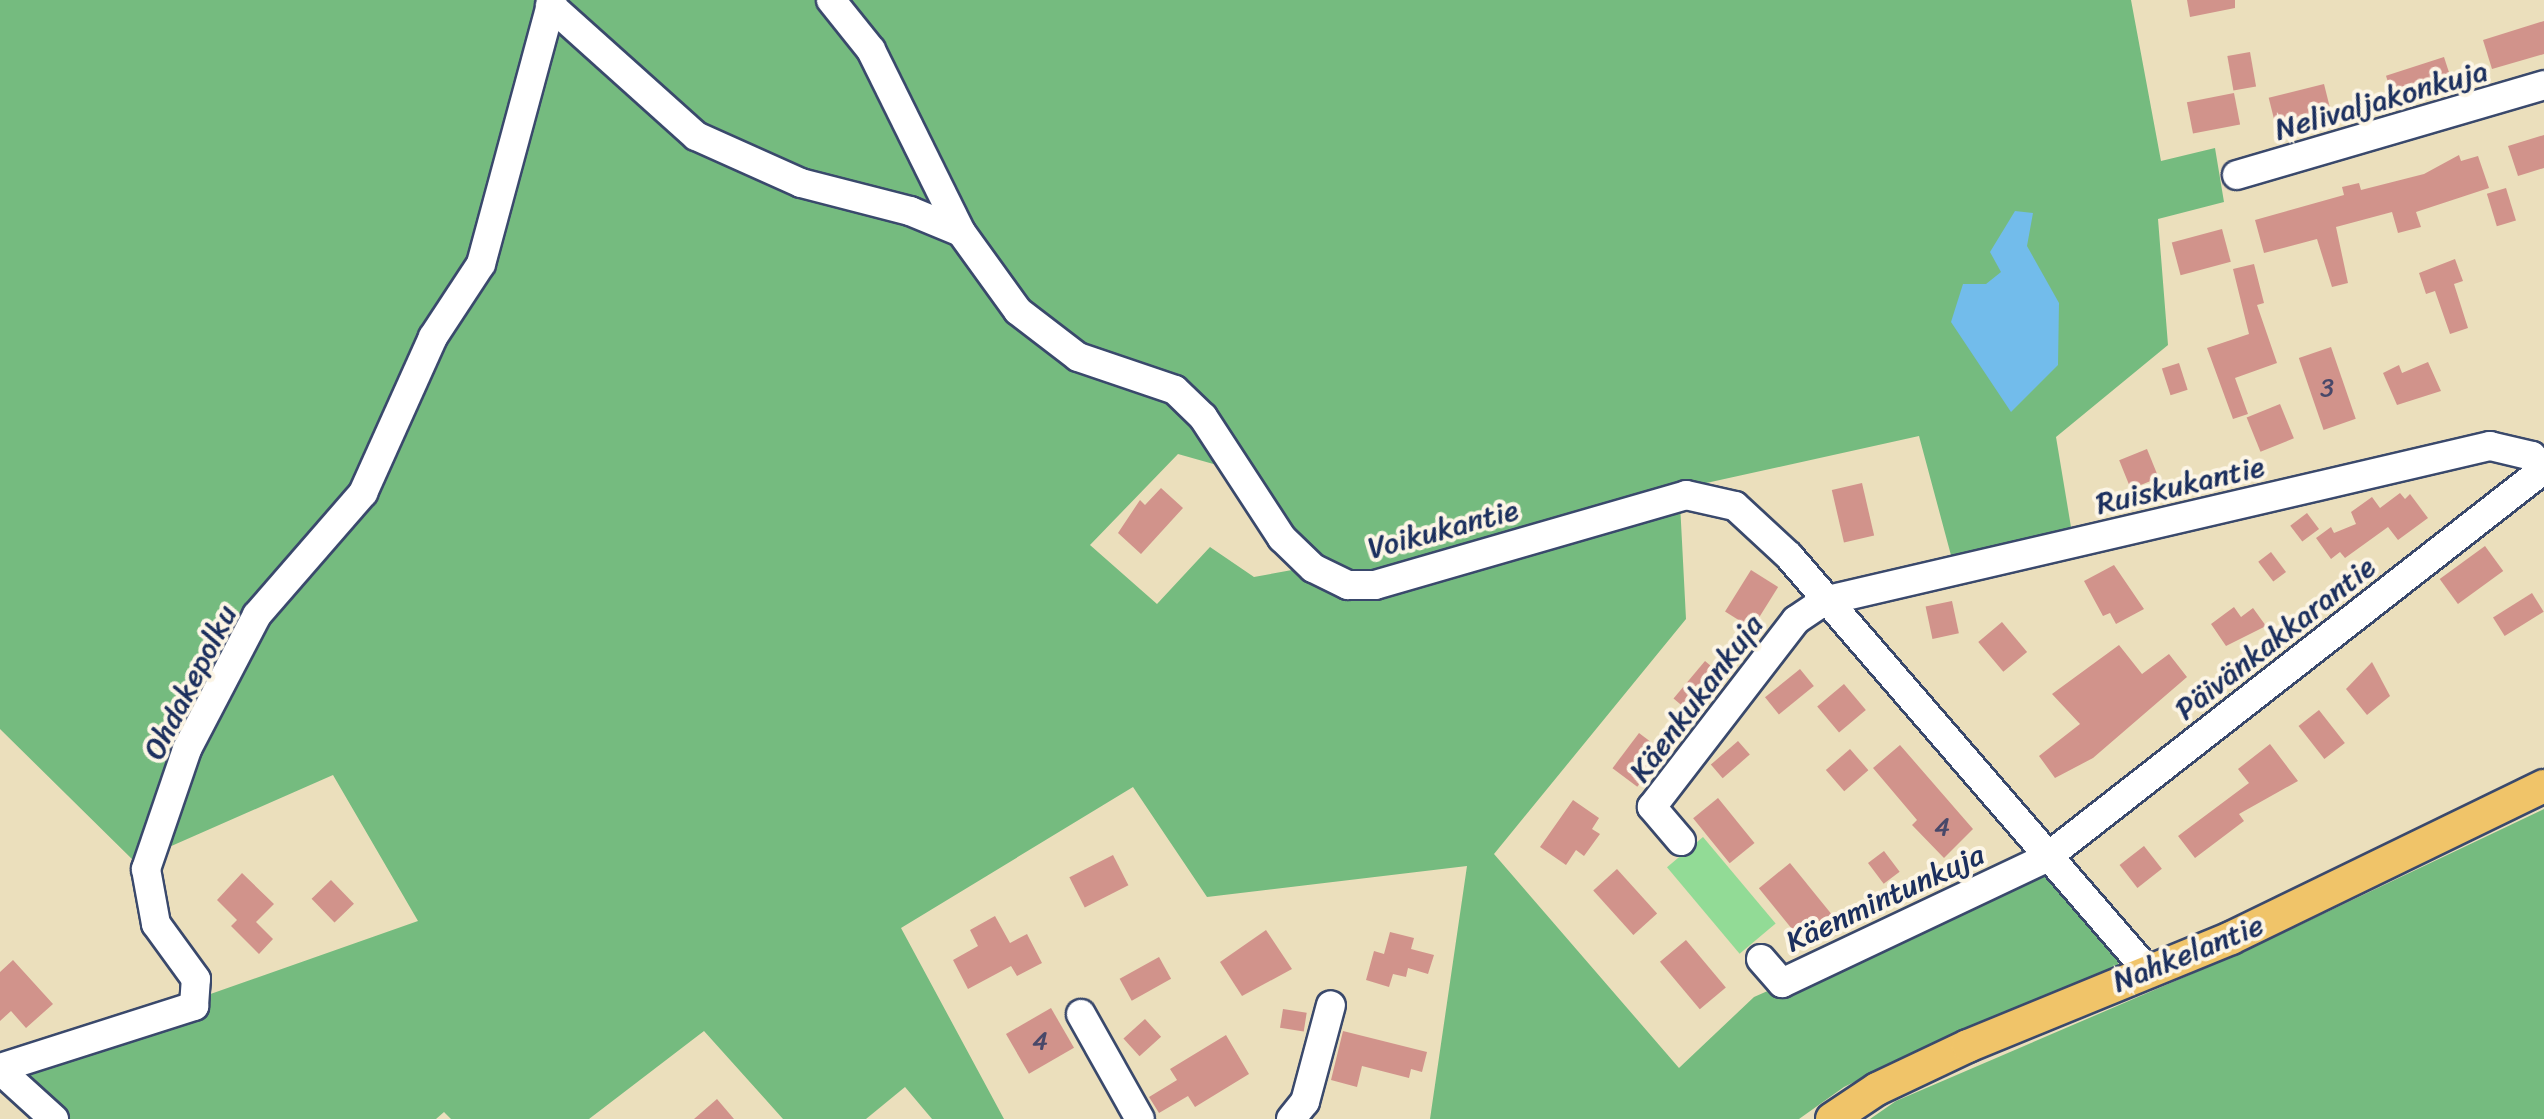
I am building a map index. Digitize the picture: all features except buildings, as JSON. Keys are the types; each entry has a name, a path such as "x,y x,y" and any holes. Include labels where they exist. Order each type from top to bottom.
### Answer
{"main road":[{"name":"Nahkelantie","path":"1832,1119 1877,1089 1968,1046 2343,887 2544,786"}],"street":[{"name":"Voikukantie","path":"831,0 871,50 961,232 1018,311 1050,340 1175,390 1204,417 1282,538 1314,568 1348,585 1375,584 1686,495 1735,506 1824,601 2147,970"},
{"path":"551,2 696,136 802,183 910,210 961,232"},
{"name":"Ohdakepolku","path":"0,1069 194,1006 196,979 156,924 146,869 188,749 258,615 363,492 434,337 481,264 551,2"},
{"name":"Nelivaljakonkuja","path":"2237,175 2544,86"},
{"name":"Ruiskukantie","path":"1824,601 2490,446 2532,456 2544,469"},
{"name":"Päivänkakkarantie","path":"2046,858 2544,469"},
{"name":"Käenkukankuja","path":"1682,841 1652,807 1796,620 1824,601"},
{"name":"Käenmintunkuja","path":"1762,958 1782,983 2046,858"},
{"path":"1292,1119 1305,1102 1331,1005"},
{"path":"1081,1014 1140,1119"},
{"path":"0,1069 54,1119"}],"green space":[{"path":"0,0 822,0 865,53 1013,315 1172,395 1224,467 1178,454 1090,545 1157,604 1210,547 1254,577 1303,568 1343,591 1680,503 1686,619 1494,854 1679,1068 1754,997 2041,869 2115,949 2119,967 1939,1040 1844,1087 1799,1119 1430,1119 1467,866 1207,897 1133,787 901,928 1004,1119 932,1119 905,1087 866,1119 783,1119 704,1031 589,1119 451,1119 444,1112 436,1119 54,1119 0,1068 418,921 333,775 135,862 0,729"},
{"path":"840,0 2131,0 2161,161 2215,148 2224,202 2158,219 2168,345 2056,437 2072,533 1952,559 1919,436 1679,489 1349,578 1286,532 1208,412 1054,336 983,255"},
{"path":"2544,809 2544,1119 1870,1119 1896,1101 2245,951"},
{"path":"1703,837 1776,924 1740,954 1667,867"}],"water":[{"path":"2015,211 2033,213 2027,246 2059,303 2058,365 2011,412 1951,322 1963,284 1986,284 2001,272 1990,252"}]}
